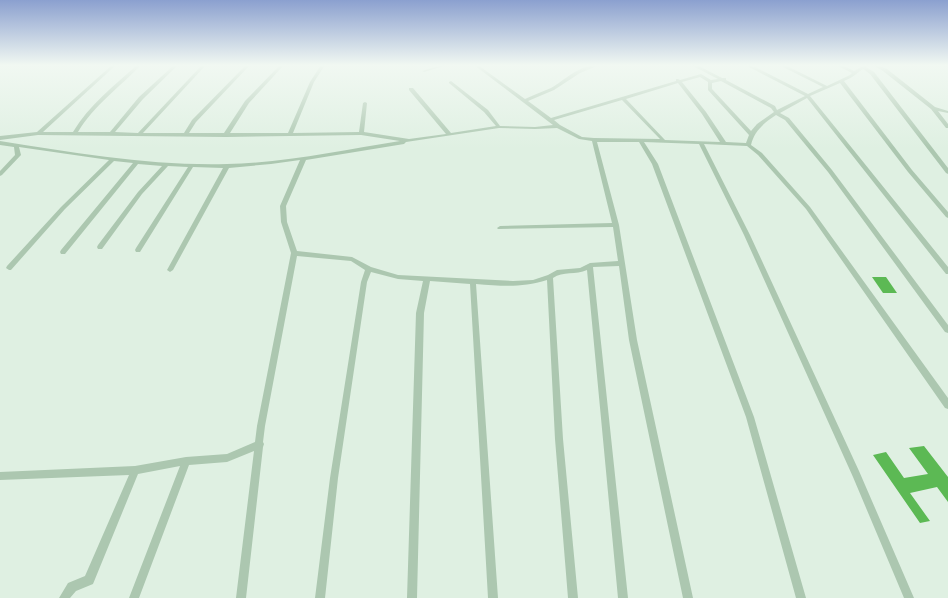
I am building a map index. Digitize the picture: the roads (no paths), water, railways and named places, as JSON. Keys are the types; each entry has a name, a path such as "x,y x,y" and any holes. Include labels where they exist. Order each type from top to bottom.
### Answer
{"street":[{"path":"38,133 83,93"},
{"path":"75,133 99,102 109,93"},
{"path":"111,134 146,93"},
{"path":"138,134 177,93"},
{"path":"186,134 194,121 221,93"},
{"path":"226,135 247,102 256,93"},
{"path":"290,133 307,93"},
{"path":"414,93 449,134"},
{"path":"464,93 486,111 499,127"},
{"path":"513,93 558,126 575,136 594,140 748,145 760,154 808,208 948,405"},
{"path":"524,101 543,93"},
{"path":"550,120 641,93"},
{"path":"688,93 704,112 724,144"},
{"path":"713,93 751,134"},
{"path":"748,93 773,107 777,113 787,120 830,171 948,330"},
{"path":"803,93 807,95 948,272"},
{"path":"748,145 751,134 760,124 812,93"},
{"path":"849,93 910,172 948,216"},
{"path":"887,93 948,172"},
{"path":"914,93 933,108 948,127"},
{"path":"623,99 664,141"},
{"path":"361,133 365,103"},
{"path":"933,108 948,112"},
{"path":"0,143 112,160 166,165 227,166 304,158 499,127 535,128 558,126"},
{"path":"0,138 38,133 226,135 361,133 409,141"},
{"path":"594,140 616,225 633,340 688,598"},
{"path":"640,140 655,164 750,417 801,598"},
{"path":"701,143 747,235 856,474 909,598"},
{"path":"0,174 18,156 19,152 16,145"},
{"path":"241,598 261,426 294,253 284,222 283,206 304,158"},
{"path":"9,268 63,208 112,160"},
{"path":"63,252 136,162"},
{"path":"100,247 140,193 166,165"},
{"path":"138,250 190,166"},
{"path":"170,270 227,166"},
{"path":"500,228 616,225"},
{"path":"294,253 352,259 369,269 398,277 513,284 533,282 550,277 557,272 581,270 590,265 622,263"},
{"path":"590,265 623,598"},
{"path":"320,598 334,478 364,282 369,269"},
{"path":"550,277 559,439 573,598"},
{"path":"412,598 420,313 427,279"},
{"path":"473,282 493,598"},
{"path":"0,476 135,470 186,461 227,458 260,444"},
{"path":"134,598 186,461"},
{"path":"64,598 72,587 89,580 135,470"}]}
